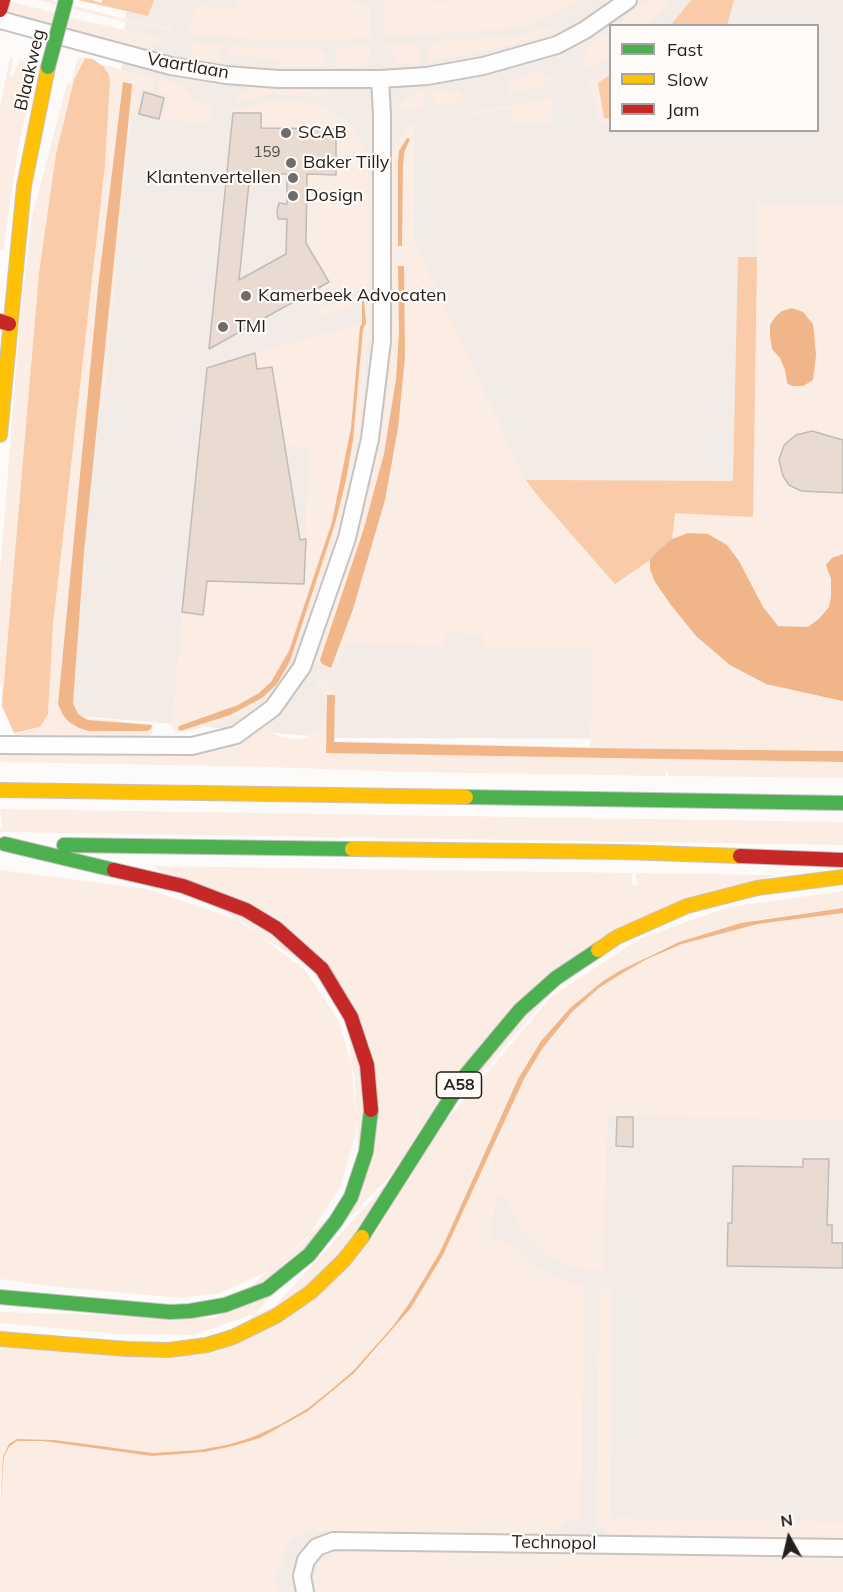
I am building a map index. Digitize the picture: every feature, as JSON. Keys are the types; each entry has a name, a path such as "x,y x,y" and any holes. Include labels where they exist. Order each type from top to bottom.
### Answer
{"main road":[{"path":"0,10 3,0"},
{"name":"Blaakweg","path":"0,435 3,324 24,186 48,67 66,0"},
{"path":"0,790 843,803"},
{"path":"3,844 622,852 843,860"},
{"path":"0,1297 170,1312 225,1305 267,1289 309,1255 336,1221 351,1197 366,1152 371,1109 367,1065 351,1017 322,969 276,928 246,910 183,886 3,844"},
{"name":"A58","path":"0,1339 169,1350 207,1345 233,1337 276,1316 311,1292 344,1260 359,1241 464,1077 520,1010 556,978 616,937 687,906 758,888 843,876"}],"street":[{"name":"Vaartlaan","path":"0,20 171,66 226,75 278,79 380,80 427,76 483,66 557,45 585,30 628,0"},
{"path":"0,745 192,746 236,735 273,708 302,668 347,538 370,440 382,341 380,80"},
{"name":"Technopol","path":"305,1592 302,1576 306,1560 317,1547 333,1541 843,1548"}],"shaded area":[{"path":"6,0 84,21 164,38 163,41 148,49 81,33 0,11"},
{"path":"36,0 51,0 121,18 172,27 170,32"},
{"path":"78,0 102,3 102,0 154,0 148,16"},
{"path":"127,0 843,0 843,739 333,738 69,715"},
{"path":"238,0 349,0 370,5 370,38 280,41 186,34 196,6 235,8"},
{"path":"384,0 448,2 449,0 579,0 521,28 385,37"},
{"path":"648,0 670,0 647,24 618,24"},
{"path":"691,0 734,0 727,24 672,24"},
{"path":"550,25 553,30 525,41 484,52 428,61 428,47 434,42 522,35"},
{"path":"609,31 609,56 586,71 583,61 590,43"},
{"path":"186,41 221,45 220,61 197,58 185,46"},
{"path":"385,44 416,44 419,48 421,62 400,64"},
{"path":"370,45 370,59 366,67 335,68 335,53 340,48"},
{"path":"228,46 320,49 326,54 327,67 280,67 280,60 227,55"},
{"path":"10,57 13,58 10,74 12,76 20,60 36,64 17,156 3,250 0,250 0,106"},
{"path":"78,57 85,58 74,80 56,154 39,273 4,704 2,706 0,572 20,321 32,216 67,84 71,84"},
{"path":"85,58 93,59 104,67 109,75 110,83 105,165 53,625 48,714 40,727 14,733 2,706 39,273 56,154 74,80"},
{"path":"101,64 156,78 153,91 141,89 136,111 139,114 132,113 105,387 106,396 103,397 102,409 100,409 132,84 123,83 98,287 58,704 79,728 89,731 147,731 152,726 88,720 81,717 153,724 152,735 150,737 15,735 14,733 36,729 48,714 53,625 105,165 110,83 107,71"},
{"path":"536,71 549,77 552,85 509,94 507,82"},
{"path":"609,71 609,76 598,83 604,118 609,119 609,123 600,123 589,83"},
{"path":"609,76 609,119 604,118 598,83"},
{"path":"160,79 181,85 198,101 212,107 210,124 159,119 163,118 169,96 157,92"},
{"path":"123,82 132,84 132,86 84,552 73,703 78,714 88,720 152,725 147,731 89,731 69,722 58,704 98,287"},
{"path":"251,88 327,91 327,94 322,97 273,94 235,103 236,99"},
{"path":"420,90 425,90 424,104 421,108 396,110 406,98"},
{"path":"432,90 461,91 463,102 437,105 433,100"},
{"path":"552,97 552,122 514,122 511,109 414,124 414,241 526,480 537,495 614,584 650,560 650,569 655,582 696,636 826,699 843,701 843,721 702,678 728,688 843,722 843,751 588,748 334,742 335,695 327,695 326,752 843,762 843,778 668,776 668,772 666,776 0,762 0,752 164,754 207,751 220,749 243,740 264,726 280,737 306,738 319,728 326,713 324,697 313,676 329,684 336,694 335,741 590,747 592,649 482,647 482,634 446,633 445,646 345,644 334,673 318,665 316,659 365,511 383,424 393,320 391,154 408,125","holes":["404,266 404,378 385,500 353,609 331,668 320,660 364,528 384,454 396,379"]},
{"path":"274,101 316,103 325,106 349,123 368,155 369,332 358,444 347,501 308,627 305,626 285,673 274,688 290,661 346,480 353,440 363,329 366,323 362,302 362,324 351,428 332,522 289,651 271,682 259,693 238,705 178,730 230,715 262,698 273,689 266,698 236,716 209,726 176,733 171,726 183,613 203,615 207,581 304,584 308,447 285,446 272,367 257,369 255,353 361,324 360,304 322,316 319,308 361,294 361,290 314,304 308,293 328,282 308,246 306,247 307,170 339,171 339,159 359,159 358,155 336,155 261,129 261,113 233,112 232,115 232,110"},
{"path":"407,138 410,139 404,153 402,246 398,246 398,161 399,151"},
{"path":"757,203 843,204 843,440 812,431 799,434 784,445 779,460 783,476 796,489 809,493 843,493 843,554 832,558 826,565 831,579 829,607 808,627 778,626 763,607 741,565 688,533 672,539 674,513 753,516"},
{"path":"738,257 757,257 753,517 675,513 672,539 650,560 615,584 526,480 733,481"},
{"path":"398,266 404,266 405,357 398,428 385,500 353,609 331,668 322,664 320,660 364,528 384,454 396,379 399,334"},
{"path":"362,301 364,301 366,323 363,329 353,440 346,480 335,524 290,661 277,684 262,698 230,715 180,731 179,726 238,705 259,693 271,682 289,651 332,522 351,428 362,324"},
{"path":"792,308 803,312 813,324 816,355 813,380 803,386 792,386 787,383 780,358 772,349 770,336 770,325 775,317 782,311"},
{"path":"688,533 708,534 727,545 739,561 763,607 778,626 808,627 819,619 829,607 831,596 831,579 826,565 832,558 843,554 843,701 766,684 730,665 696,636 655,582 650,569 650,560 657,552 672,539"},
{"path":"327,695 335,695 334,742 843,751 843,762 326,753"},
{"path":"0,809 843,822 843,845 0,832 2,827"},
{"path":"153,866 632,873 632,885 637,885 636,873 775,875 599,938 385,1185 274,1307 193,1335 116,1334 0,1323 0,1312 215,1318 362,1188 345,990"},
{"path":"0,870 148,889 243,922 306,971 339,1021 355,1077 356,1134 340,1187 308,1237 269,1271 220,1293 182,1298 46,1286 0,1279"},
{"path":"843,891 843,908 762,919 679,942 659,950 603,981 570,1008 541,1041 518,1079 440,1252 410,1302 393,1326 354,1370 307,1409 253,1437 227,1445 198,1450 153,1453 55,1440 17,1439 4,1451 0,1487 0,1345 217,1352 456,1109 552,996 641,938 729,907"},
{"path":"843,908 843,913 758,924 682,944 647,959 621,974 599,988 572,1012 542,1049 524,1079 443,1255 411,1308 354,1373 308,1411 260,1438 205,1452 152,1456 42,1441 17,1441 10,1446 4,1456 0,1510 3,1456 9,1444 17,1439 55,1440 153,1453 198,1450 227,1445 253,1437 307,1409 354,1370 393,1326 410,1302 440,1252 518,1079 541,1041 570,1008 603,981 621,970 679,942 741,923"},
{"path":"843,913 843,1120 607,1116 604,1271 575,1269 550,1258 519,1226 501,1194 496,1202 491,1241 511,1244 537,1267 551,1275 567,1282 584,1285 581,1520 567,1520 551,1534 308,1531 293,1539 286,1548 284,1561 274,1578 279,1592 0,1592 0,1510 4,1456 10,1446 17,1441 27,1440 152,1456 205,1452 260,1438 308,1411 371,1355 411,1308 443,1255 524,1079 542,1049 572,1012 599,988 621,974 647,959 682,944 758,924"},
{"path":"843,951 843,1592 0,1592 418,1334 503,1122"},
{"path":"612,1286 610,1518 843,1522 843,1538 611,1535 597,1524 599,1295 603,1288"},
{"path":"344,1551 843,1558 843,1592 316,1592 314,1578 319,1563 333,1553"}],"building":[{"path":"144,92 164,98 159,119 139,114"},
{"path":"233,113 261,113 261,128 336,129 336,175 307,174 306,243 329,282 209,349","holes":["250,173 287,174 287,204 279,203 277,211 278,219 287,219 286,254 239,280"]},
{"path":"255,353 257,369 272,367 300,540 306,539 304,584 207,581 203,615 182,612 207,368"},
{"path":"812,431 843,440 843,493 801,491 789,485 783,476 779,460 784,445 796,435"},
{"path":"617,1117 633,1117 633,1147 616,1146"},
{"path":"803,1159 829,1159 827,1225 832,1225 832,1243 843,1243 843,1268 727,1266 728,1223 732,1223 733,1166 803,1167"}],"traffic: fast":[{"path":"48,67 66,0"},
{"path":"466,797 843,803"},
{"path":"5,844 114,870"},
{"path":"64,845 352,849"},
{"path":"362,1237 464,1077 520,1010 556,978 598,950"},
{"path":"0,1297 170,1312 225,1305 267,1289 309,1255 336,1221 351,1197 366,1152 371,1110"}],"traffic: slow":[{"path":"0,435 24,186 48,67"},
{"path":"0,790 466,797"},
{"path":"352,849 622,852 740,856"},
{"path":"598,950 617,937 687,906 757,888 843,877"},
{"path":"0,1339 127,1349 169,1350 207,1345 233,1337 276,1316 311,1292 344,1260 362,1237"}],"traffic: jam":[{"path":"0,10 3,0"},
{"path":"0,321 9,324"},
{"path":"740,856 843,860"},
{"path":"114,870 183,886 246,910 276,928 322,969 351,1017 367,1065 371,1110"}],"place":[{"name":"SCAB","path":"286,133"},
{"name":"Baker Tilly","path":"291,163"},
{"name":"Klantenvertellen","path":"293,178"},
{"name":"Dosign","path":"293,196"},
{"name":"Kamerbeek Advocaten","path":"246,296"},
{"name":"TMI","path":"223,327"}]}
